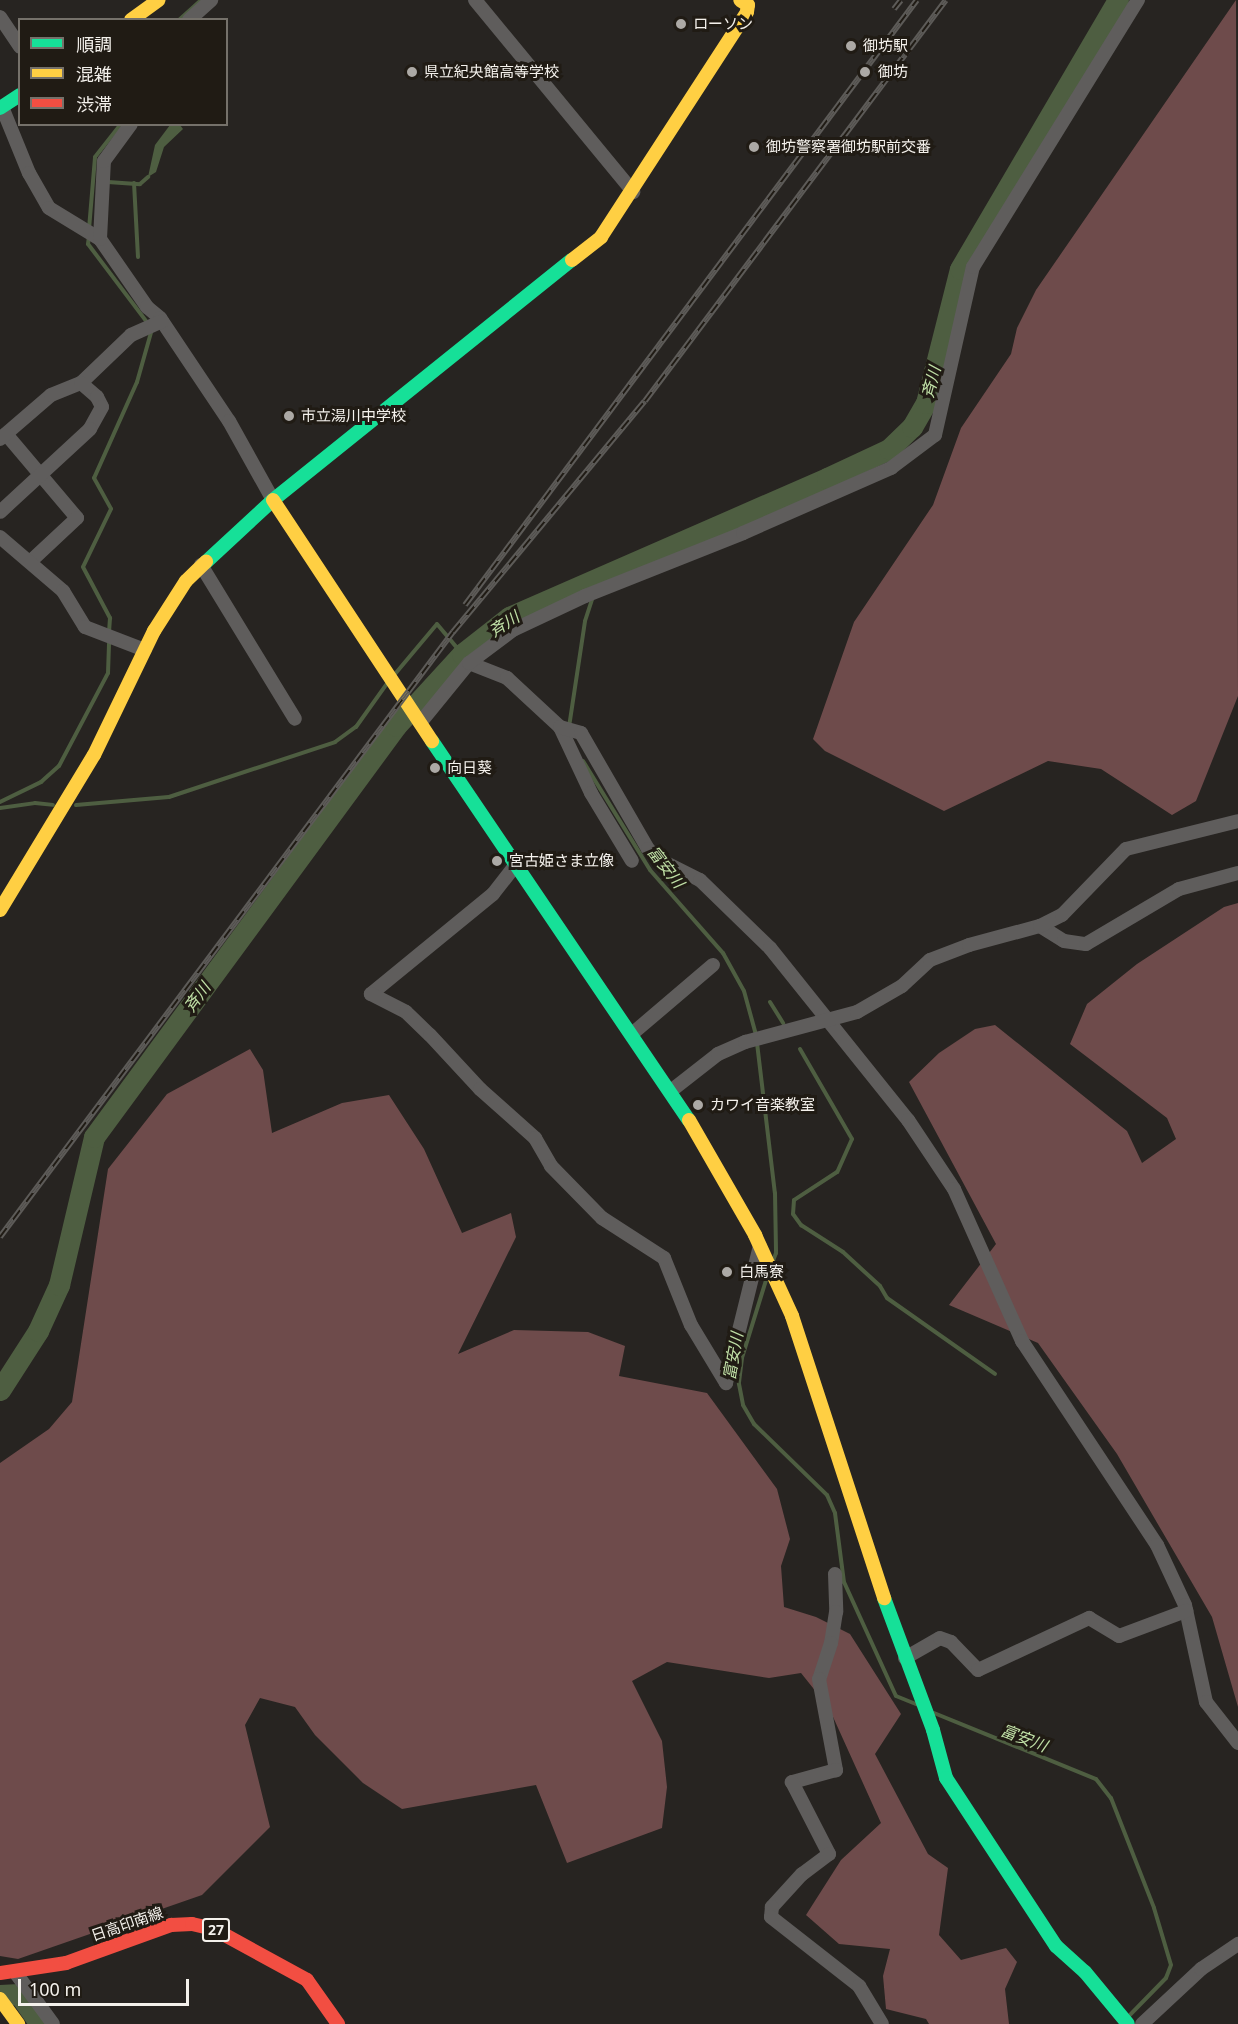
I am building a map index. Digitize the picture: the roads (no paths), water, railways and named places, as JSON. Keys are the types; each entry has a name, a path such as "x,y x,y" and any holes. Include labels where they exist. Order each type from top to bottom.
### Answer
{"street":[{"path":"191,18 211,0"},
{"path":"475,0 633,192"},
{"path":"420,723 469,663 513,630 585,596 891,468 935,435 973,267 1138,0"},
{"path":"133,18 155,1"},
{"path":"0,910 94,755 145,650 186,581 273,500 601,237 633,192 747,12 744,2"},
{"path":"0,17 18,44"},
{"path":"18,96 1,108 29,173 49,208 100,239 147,307 162,321 229,421 273,500 420,723 519,862 672,1090 780,1286 912,1679 933,1730 946,1778 966,1813 1056,1947 1085,1972 1124,2019"},
{"path":"100,239 104,161 130,126"},
{"path":"30,562 77,518 3,437 51,395 81,383 131,335 162,321"},
{"path":"0,512 90,429 102,407 97,397 81,383"},
{"path":"0,537 63,591 85,627 145,650"},
{"path":"201,565 295,719"},
{"path":"469,663 507,678 560,726 591,793 632,861"},
{"path":"560,726 581,733 648,849 660,860 700,880 793,971 893,1098 954,1189 1022,1341 1157,1545 1186,1611 1206,1702 1238,1743"},
{"path":"672,1090 718,1054 745,1042 831,1022 857,1012 902,986 930,960 969,945 1040,926 1062,915 1126,849 1238,821"},
{"path":"519,862 493,894 371,994 406,1012 430,1035 480,1089 536,1138 551,1166 602,1218 664,1258 691,1325 726,1383 758,1243"},
{"path":"1040,926 1064,941 1086,944 1179,889 1238,873"},
{"path":"633,1034 713,966"},
{"path":"835,1574 837,1612 831,1643 819,1679 836,1770 792,1782 829,1854 801,1874 772,1907 771,1917 859,1986 882,2024"},
{"path":"905,1658 940,1638 951,1642 978,1670 1089,1618 1119,1636 1186,1611"},
{"name":"日高印南線","path":"0,1973 66,1963 171,1926 192,1924 214,1929 307,1980 338,2024"},
{"path":"1142,2024 1201,1969 1238,1944"},
{"path":"15,1972 53,2024"},
{"path":"3,2003 18,2024"}],"waterway":[{"path":"181,18 201,0"},
{"name":"斉川","path":"0,1390 38,1331 59,1285 94,1137 396,726 462,654 509,617 889,449 912,427 926,403 960,269 1118,0"},
{"path":"89,229 95,157 119,126"},
{"path":"108,182 140,184 148,177"},
{"path":"134,183 138,257"},
{"path":"89,236 88,244 152,329 137,382 94,478 111,509 83,567 110,618 109,632"},
{"name":"富安川","path":"569,727 585,621 593,596"},
{"path":"395,674 437,624 462,654"},
{"path":"0,802 41,782 59,766 108,673 109,639"},
{"path":"76,805 169,797 335,742 356,727 386,685"},
{"name":"富安川","path":"583,761 650,870 723,953 744,991 756,1035"},
{"path":"0,808 35,803 53,805"},
{"path":"770,1002 783,1023"},
{"name":"富安川","path":"757,1043 775,1193 776,1253 773,1261"},
{"path":"800,1049 852,1139 837,1172 794,1200 793,1214 801,1225 843,1252 880,1286 887,1298 995,1374"},
{"name":"富安川","path":"767,1277 742,1358 739,1384 743,1405 754,1424 827,1495 835,1513 844,1582 896,1696 916,1704"},
{"name":"富安川","path":"934,1713 1096,1779 1111,1798 1154,1908 1171,1965 1166,1978 1128,2017"},
{"path":"0,1995 19,1994 40,2024"}],"railway":[{"path":"894,9 901,0"},
{"path":"465,605 917,0"},
{"path":"0,1237 453,632 645,401 946,0"}],"place":[{"name":"ローソン","path":"681,24"},
{"name":"御坊駅","path":"851,46"},
{"name":"県立紀央館高等学校","path":"412,72"},
{"name":"御坊","path":"865,72"},
{"name":"御坊警察署御坊駅前交番","path":"754,147"},
{"name":"市立湯川中学校","path":"289,416"},
{"name":"向日葵","path":"435,768"},
{"name":"宮古姫さま立像","path":"497,861"},
{"name":"カワイ音楽教室","path":"698,1105"},
{"name":"白馬寮","path":"727,1272"}]}
